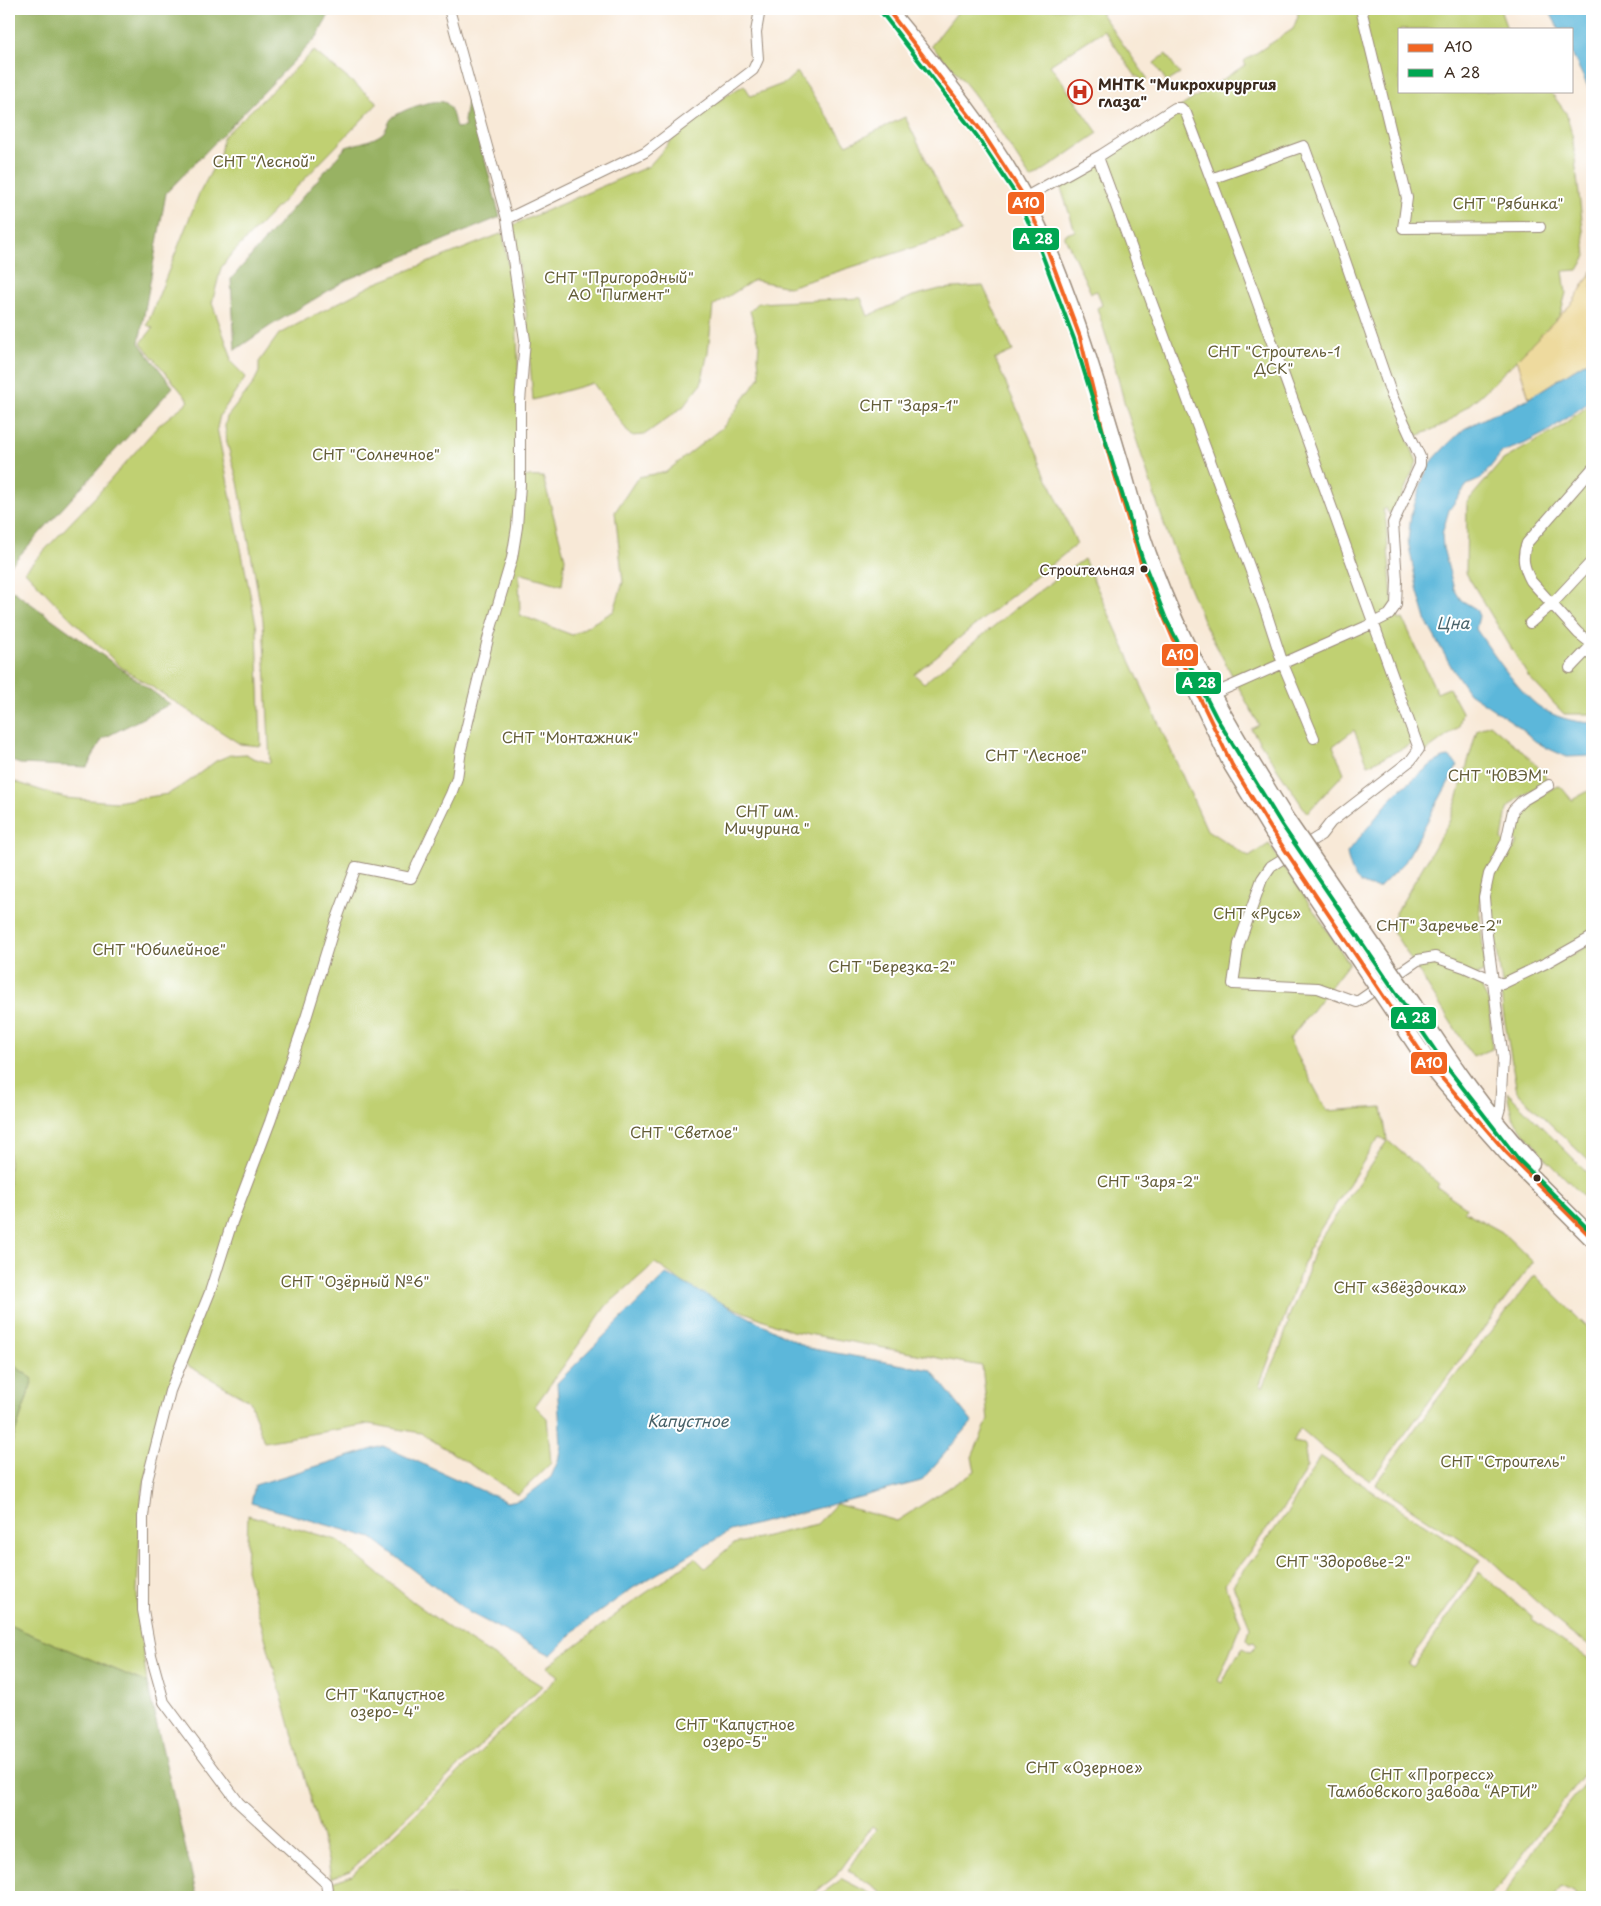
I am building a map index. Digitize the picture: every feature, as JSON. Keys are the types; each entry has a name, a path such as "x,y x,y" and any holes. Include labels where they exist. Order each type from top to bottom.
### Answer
{"main road":[{"path":"887,9 952,90 982,132 1024,198 1058,274 1080,337 1148,556 1172,616 1211,695 1248,759 1287,821 1450,1061 1496,1122 1535,1168 1592,1225"},
{"path":"1080,337 1108,452 1141,563 1210,722 1232,766 1274,832 1428,1061 1507,1153 1592,1238"}],"street":[{"path":"328,1897 326,1883 239,1802 164,1702 143,1610 143,1517 148,1481 170,1391 210,1292 232,1222 270,1122 306,1018 335,924 356,867 411,878 452,794 489,635 512,558 517,528 520,485 520,402 524,340 507,220 449,9"},
{"path":"507,220 645,152 753,70 758,59 756,32 760,9"},
{"path":"1361,9 1407,198 1403,228 1540,227"},
{"path":"1024,198 1098,157 1172,109 1181,108 1186,113 1253,290 1374,622 1418,749 1411,760 1331,822 1321,835 1271,866 1262,879 1239,944 1233,984 1318,988 1357,1002 1418,960 1435,957 1464,967 1502,984 1546,964 1592,937"},
{"path":"1211,179 1304,146 1392,396 1420,456 1420,466 1394,523 1397,580 1396,605 1389,615 1211,695"},
{"path":"1098,157 1264,606 1283,664 1314,738"},
{"path":"1570,668 1592,644 1578,633 1531,581 1526,572 1523,559 1528,543 1592,469"},
{"path":"1530,623 1551,605 1592,560"},
{"path":"1496,1122 1500,1108 1503,1059 1484,908 1487,881 1506,842 1511,814 1516,805 1549,785"}],"green space":[{"path":"9,9 332,9 317,37 166,193 139,343 173,387 9,567"},
{"path":"960,9 1098,9 1147,78 1144,81 1135,75 1104,30 1050,65 1098,133 1031,179 973,93 960,76 931,46"},
{"name":"СНТ \"Строитель-1 ДСК\"","path":"1297,9 1500,9 1507,28 1398,28 1398,92 1551,92 1566,113 1572,133 1586,256 1578,270 1563,271 1566,293 1559,318 1482,394 1447,423 1408,440 1417,462 1395,511 1388,513 1386,508 1383,509 1386,522 1392,598 1399,620 1403,619 1437,693 1449,688 1462,712 1459,727 1424,753 1420,740 1368,765 1354,730 1333,746 1344,773 1307,813 1251,729 1259,725 1205,625 1168,536 1125,405 1097,308 1102,305 1097,291 1091,293 1064,235 1075,231 1060,185 1245,65 1244,61 1293,29 1298,16"},
{"name":"СНТ \"Лесной\"","path":"314,51 378,103 228,258 221,268 212,303 230,353 231,362 246,377 220,415 217,428 257,629 261,746 240,744 121,667 25,571 97,495 159,425 189,401 141,343 153,328 147,325 199,194 220,155 223,137"},
{"path":"1166,54 1180,74 1167,82 1154,63"},
{"name":"СНТ \"Пригородный\" АО \"Пигмент\"","path":"797,72 847,145 905,117 962,232 789,287 754,280 713,306 708,352 701,384 683,407 644,435 631,436 593,383 533,400 526,310 513,225 649,166 683,127 708,107 744,85 751,96 785,83"},
{"path":"468,96 500,217 346,280 270,326 235,350 231,279 346,147 379,136 395,116 426,103 446,103 451,111 456,128 465,127 464,121"},
{"path":"503,233 516,315 520,406 515,476 543,477 565,558 562,585 519,573 520,615 572,635 614,611 623,582 615,512 638,477 666,472 724,426 760,377 759,343 750,311 758,303 861,298 868,316 913,296 940,289 983,286 1013,351 995,359 1077,544 914,674 924,683 1021,604 1084,559 1207,830 1249,857 1269,844 1349,963 1289,1040 1327,1111 1382,1107 1387,1140 1439,1184 1437,1187 1466,1207 1464,1211 1502,1232 1533,1262 1370,1481 1324,1449 1300,1428 1293,1442 1304,1444 1307,1466 1290,1499 1225,1584 1241,1624 1218,1681 1222,1683 1231,1665 1243,1648 1251,1652 1257,1646 1254,1642 1250,1643 1247,1639 1250,1627 1233,1585 1289,1510 1320,1456 1481,1560 1408,1664 1413,1667 1479,1572 1533,1617 1532,1619 1592,1661 1592,1765 1531,1842 1501,1885 1487,1897 890,1897 848,1870 876,1829 872,1826 837,1875 809,1897 340,1897 333,1882 352,1875 559,1676 547,1667 695,1558 705,1568 733,1544 817,1524 836,1504 897,1521 975,1471 972,1457 988,1420 982,1366 792,1331 701,1295 655,1263 606,1306 535,1406 547,1418 551,1463 518,1495 421,1433 369,1424 264,1442 250,1401 178,1360 142,1492 137,1590 147,1683 9,1625 9,1452 33,1379 9,1362 9,780 65,798 116,802 168,794 216,761 230,755 246,754 270,763 263,620 238,482 227,443 225,426 227,417 253,384 259,372 259,362 279,334 374,284","holes":["1379,1137 1387,1141 1316,1245 1308,1272 1287,1321 1289,1322 1279,1351 1263,1387 1260,1384 1311,1244"]},
{"path":"1592,403 1592,714 1564,714 1528,676 1466,573 1467,502 1503,460 1556,430"},
{"path":"9,588 170,704 102,739 87,767 20,764 9,760"},
{"path":"1490,724 1539,768 1548,782 1519,798 1507,809 1502,840 1513,849 1518,842 1513,838 1526,803 1558,786 1572,800 1592,789 1592,933 1552,965 1592,944 1592,1164 1517,1092 1503,1011 1501,992 1503,991 1496,943 1493,940 1489,899 1483,882 1480,915 1486,970 1472,978 1477,979 1489,1002 1492,1049 1473,1057 1389,925 1449,822 1477,730"},
{"path":"1507,1092 1592,1177 1592,1205 1549,1162 1523,1132 1512,1116"},
{"name":"СНТ \"Строитель\"","path":"1535,1275 1592,1332 1592,1648 1560,1623 1485,1555 1376,1485 1430,1408"},
{"path":"9,1362 33,1379 9,1452"},
{"name":"СНТ \"Капустное озеро- 4\"","path":"248,1515 337,1540 412,1601 452,1630 542,1686 350,1871 331,1878 328,1860 246,1570"},
{"path":"9,1625 147,1683 197,1897 9,1897"},
{"path":"1592,1775 1592,1897 1576,1897 1574,1892 1560,1886 1553,1897 1503,1897 1544,1834"},
{"path":"842,1879 877,1897 817,1897"}],"sand":[{"path":"1592,271 1592,358 1529,398 1517,359 1573,302"}],"water":[{"path":"1548,9 1588,9 1592,24 1592,95 1574,58 1574,28 1558,28"},
{"name":"Цна","path":"1592,358 1592,400 1547,432 1524,444 1502,452 1481,479 1467,485 1449,510 1442,534 1443,548 1454,589 1461,600 1476,609 1479,616 1476,629 1513,680 1529,698 1550,713 1563,718 1592,723 1592,756 1567,757 1535,741 1517,725 1469,693 1452,668 1427,623 1418,592 1408,541 1411,515 1424,476 1433,460 1445,447 1464,429 1529,398"},
{"path":"1449,757 1458,765 1405,862 1379,888 1360,882 1350,867 1347,853 1395,794 1432,764"},
{"name":"Капустное","path":"666,1274 808,1348 931,1370 972,1422 921,1481 730,1531 633,1588 581,1625 551,1655 470,1613 372,1538 251,1503 255,1485 383,1446 507,1502 523,1499 551,1477 558,1461 561,1445 557,1383"}],"transit line":[{"name":"А10","path":"887,9 982,132 1021,192 1043,238 1080,337 1108,452 1141,563 1185,667 1232,765 1273,832 1427,1061 1506,1152 1592,1238"},
{"path":"882,13 977,136 1016,195 1037,241 1074,339 1142,558 1166,619 1216,717 1282,825 1445,1065 1519,1160 1588,1229"}],"place":[{"name":"МНТК \"Микрохирургия глаза\"","path":"1080,92"},
{"name":"Строительная","path":"1144,569"}],"park label":[{"name":"СНТ \"Рябинка\"","path":"1508,202"},
{"name":"СНТ \"Заря-1\"","path":"909,404"},
{"name":"СНТ \"Солнечное\"","path":"376,453"},
{"name":"СНТ \"Монтажник\"","path":"570,736"},
{"name":"СНТ \"Лесное\"","path":"1036,754"},
{"name":"СНТ \"ЮВЭМ\"","path":"1498,774"},
{"name":"СНТ им. Мичурина \"","path":"767,818"},
{"name":"СНТ «Русь»","path":"1257,912"},
{"name":"СНТ\" Заречье-2\"","path":"1439,924"},
{"name":"СНТ \"Юбилейное\"","path":"159,948"},
{"name":"СНТ \"Березка-2\"","path":"892,965"},
{"name":"СНТ \"Светлое\"","path":"684,1131"},
{"name":"СНТ \"Заря-2\"","path":"1148,1180"},
{"name":"СНТ \"Озёрный №6\"","path":"355,1280"},
{"name":"СНТ «Звёздочка»","path":"1400,1286"},
{"name":"СНТ \"Здоровье-2\"","path":"1343,1560"},
{"name":"СНТ \"Капустное озеро-5\"","path":"735,1732"},
{"name":"СНТ «Озерное»","path":"1084,1766"},
{"name":"СНТ «Прогресс» Тамбовского завода “АРТИ”","path":"1432,1782"}]}
